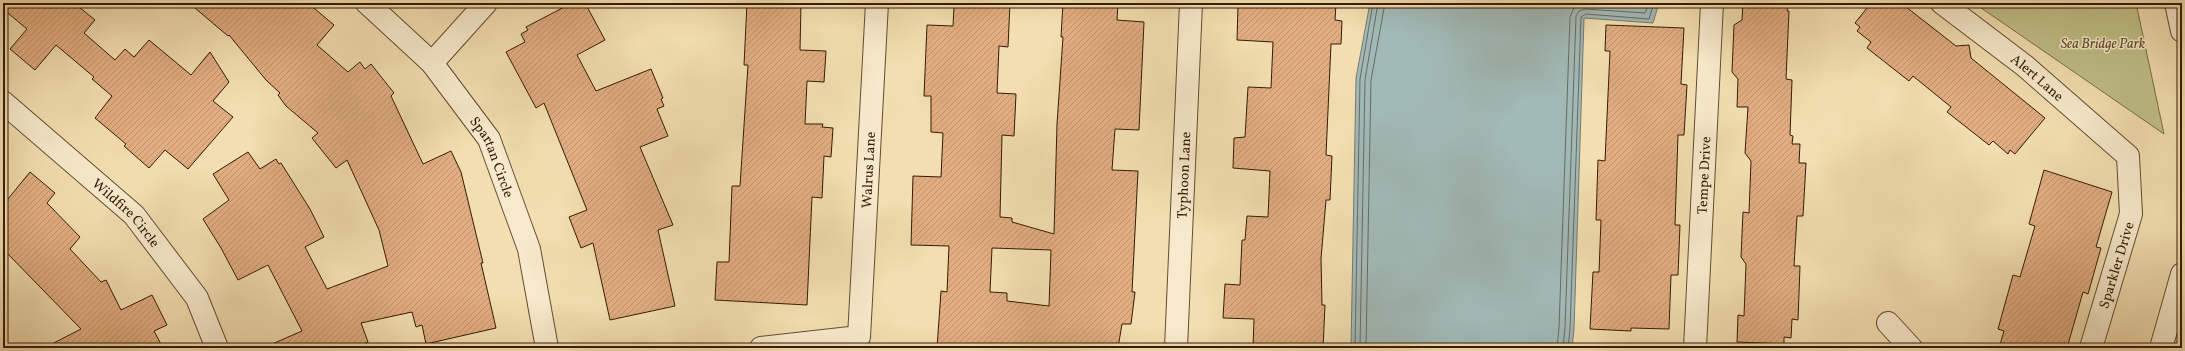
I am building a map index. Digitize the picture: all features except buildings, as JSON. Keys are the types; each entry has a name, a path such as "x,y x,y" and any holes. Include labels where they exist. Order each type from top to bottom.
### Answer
{"street":[{"name":"Spartan Circle","path":"367,3 432,63 489,139 529,249 547,348"},
{"path":"432,63 486,3"},
{"name":"Walrus Lane","path":"761,348 859,337 877,3"},
{"name":"Typhoon Lane","path":"1176,348 1191,3"},
{"name":"Tempe Drive","path":"1695,348 1712,3"},
{"name":"Alert Lane","path":"1942,3 2025,66 2128,156"},
{"path":"2176,3 2182,31"},
{"name":"Wildfire Circle","path":"3,102 134,215 197,298 217,348"},
{"name":"Sparkler Drive","path":"2091,348 2131,214 2128,156"},
{"path":"2161,348 2182,274"},
{"path":"1888,322 1911,348"}],"green space":[{"name":"Sea Bridge Park","path":"1974,3 2136,3 2164,134"}],"water":[{"path":"1370,3 1659,3 1653,23 1584,18 1574,329 1572,348 1351,348 1356,78"}]}
